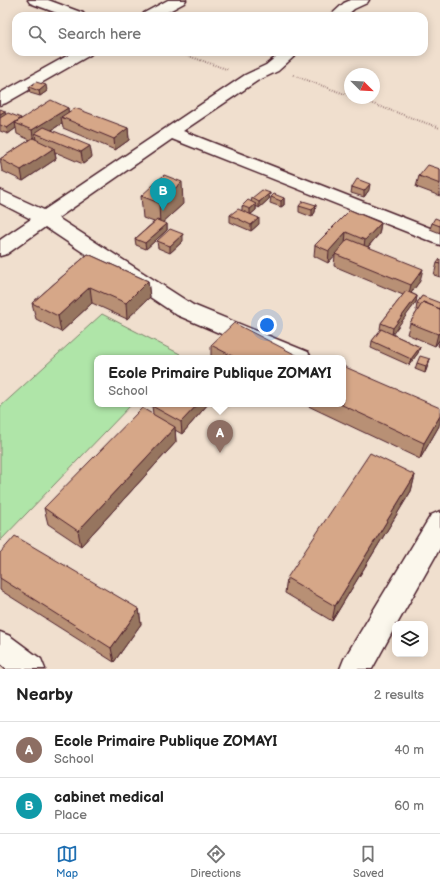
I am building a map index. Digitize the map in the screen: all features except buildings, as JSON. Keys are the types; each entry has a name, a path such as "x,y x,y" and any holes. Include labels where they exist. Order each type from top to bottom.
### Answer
{"street":[{"path":"35,0 67,12"},
{"path":"156,12 179,0"},
{"path":"332,0 355,3"},
{"path":"343,12 355,3"},
{"path":"0,100 78,56"},
{"path":"0,249 170,132 252,78 272,68 286,56"},
{"path":"170,132 440,239"},
{"path":"0,196 45,218 185,310 293,355"},
{"path":"355,669 440,523"},
{"path":"0,646 30,669"}],"path":[{"path":"189,56 252,78"},
{"path":"272,68 344,94"},
{"path":"373,104 440,128"}],"green space":[{"path":"102,314 180,354 94,355 94,407 129,407 0,541 0,407"}],"place":[{"name":"cabinet medical","path":"163,211"},
{"name":"Ecole Primaire Publique ZOMAYI","path":"220,453"}]}
